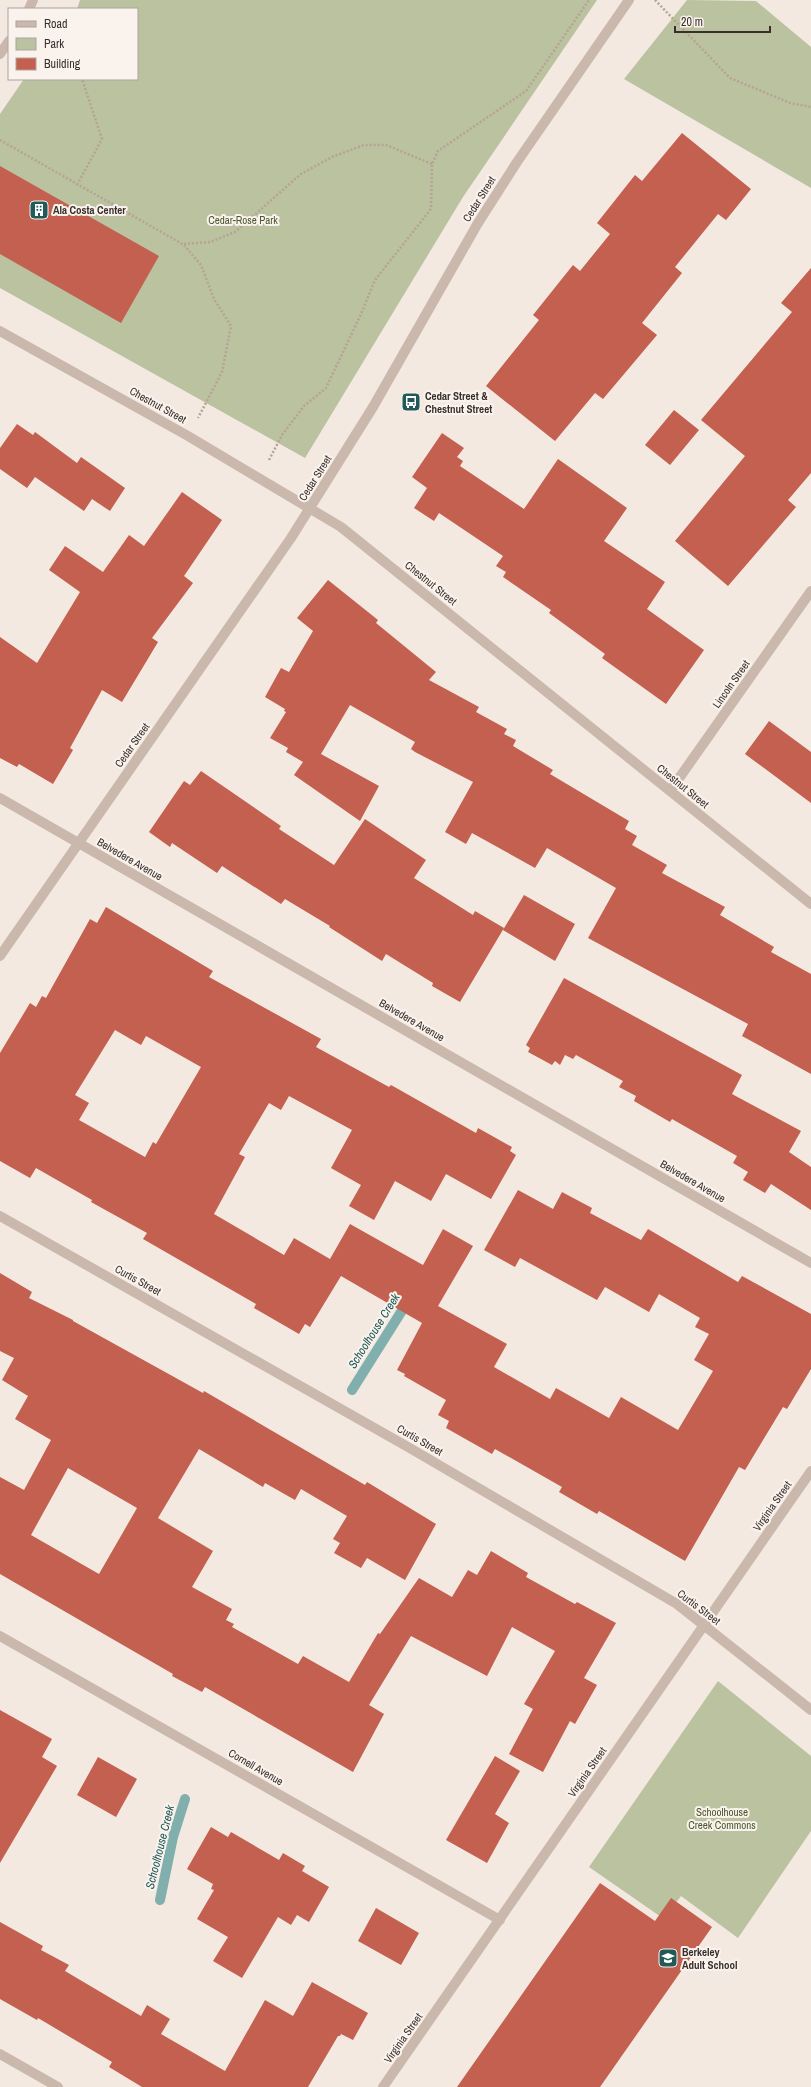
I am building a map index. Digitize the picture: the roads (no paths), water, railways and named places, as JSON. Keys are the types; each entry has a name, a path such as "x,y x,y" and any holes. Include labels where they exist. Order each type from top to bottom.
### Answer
{"street":[{"name":"Cedar Street","path":"0,956 310,508 372,407 478,223 517,162 629,0"},
{"path":"0,54 8,42"},
{"name":"Chestnut Street","path":"0,331 188,436 310,508 350,534 811,904"},
{"name":"Lincoln Street","path":"670,791 811,591"},
{"name":"Belvedere Avenue","path":"0,798 811,1263"},
{"name":"Curtis Street","path":"0,1216 436,1463 677,1604 811,1710"},
{"name":"Virginia Street","path":"383,2087 811,1471"},
{"name":"Cornell Avenue","path":"0,1636 500,1920"},
{"path":"0,2054 58,2087"}],"waterway":[{"name":"Schoolhouse Creek","path":"352,1390 408,1301"},
{"name":"Schoolhouse Creek","path":"160,1900 173,1837 185,1799"}],"place":[{"name":"Ala Costa Center","path":"39,210"},
{"name":"Cedar Street & Chestnut Street","path":"411,402"},
{"name":"Berkeley Adult School","path":"668,1958"}],"park label":[{"name":"Cedar-Rose Park","path":"243,220"},
{"name":"Schoolhouse Creek Commons","path":"722,1818"}]}
